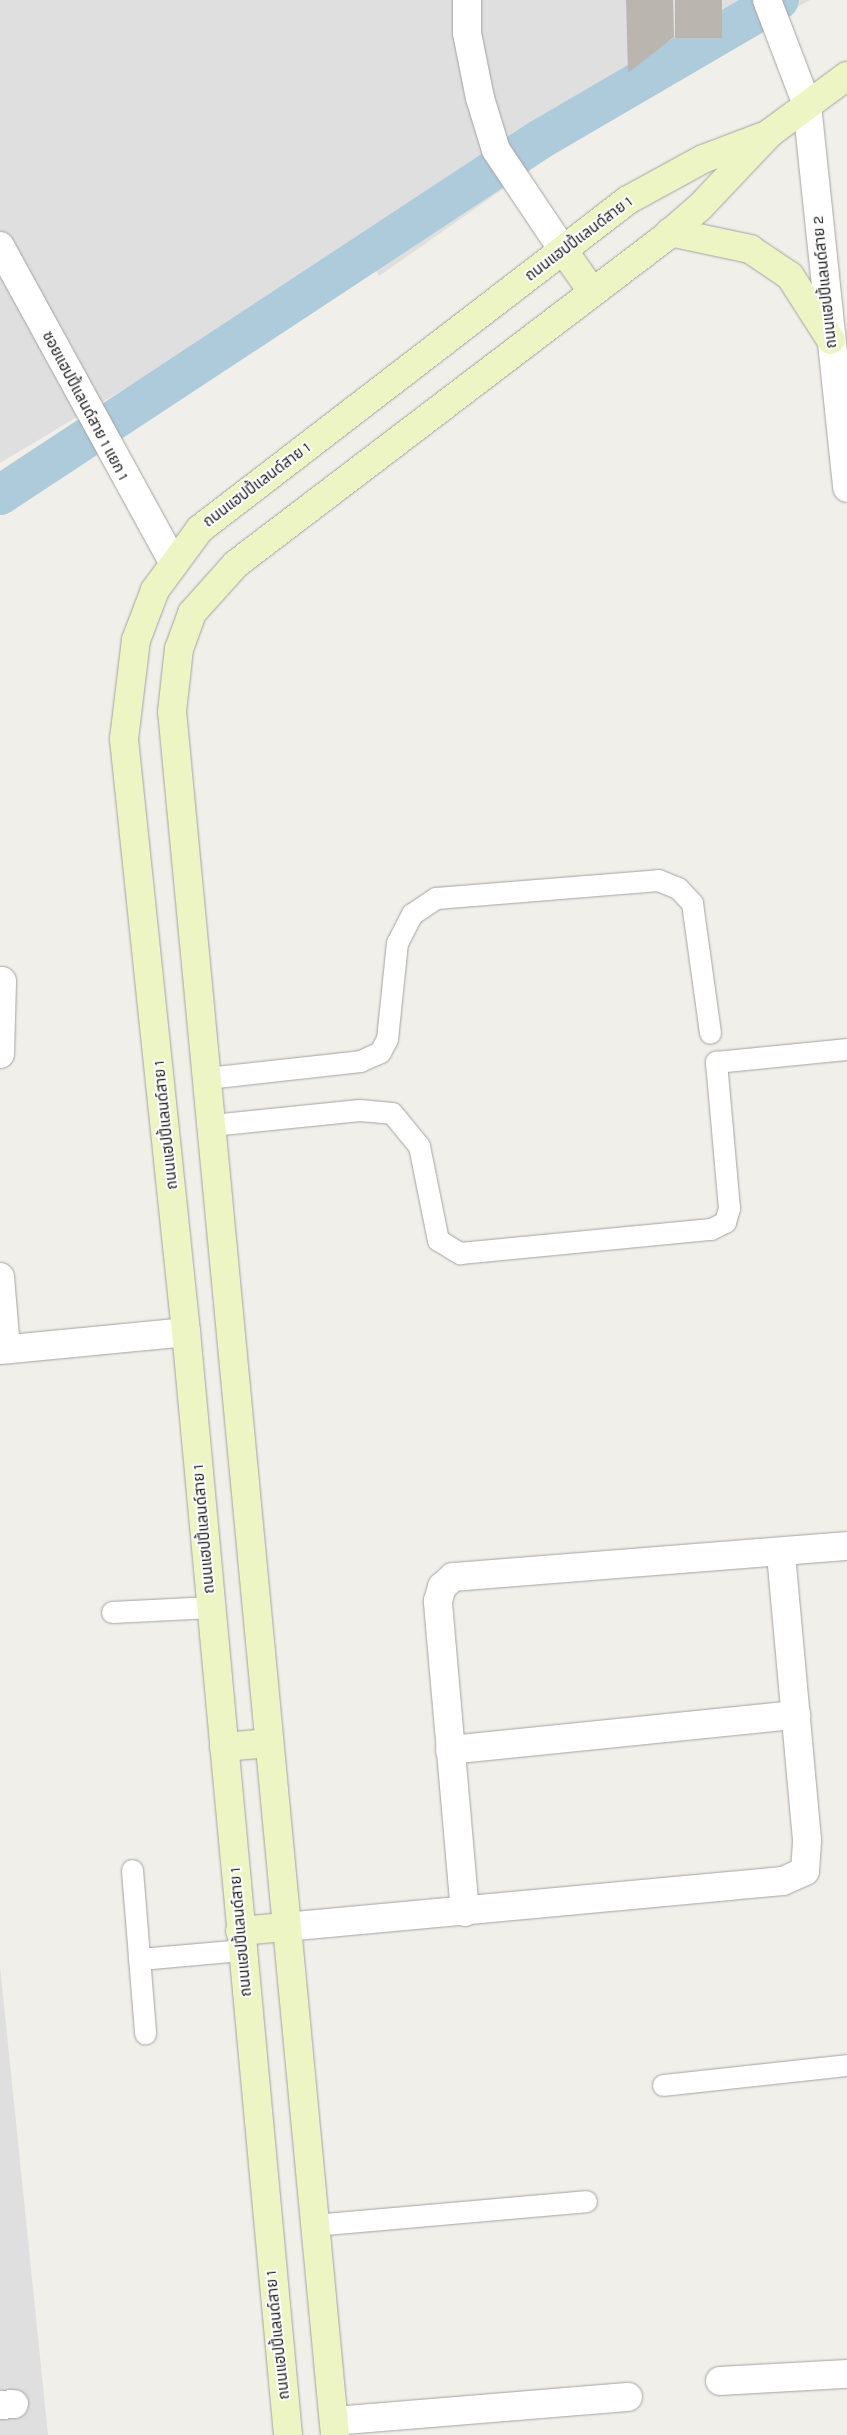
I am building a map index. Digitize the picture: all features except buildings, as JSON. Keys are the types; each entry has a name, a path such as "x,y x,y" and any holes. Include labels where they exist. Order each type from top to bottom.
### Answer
{"street":[{"path":"467,0 467,33 478,89 496,150 592,290"},
{"name":"ถนนแฮปปี้แลนด์สาย 2","path":"767,0 807,105 847,488"},
{"name":"ถนนแฮปปี้แลนด์สาย 1","path":"334,2428 313,2225 212,1125 172,712 179,649 192,613 236,564 670,232 700,208 770,133 847,76"},
{"name":"ถนนแฮปปี้แลนด์สาย 1","path":"288,2435 186,1332 124,739 136,640 155,590 200,529 563,250 667,177 770,133"},
{"path":"670,232 750,249 782,270 831,340"},
{"name":"ซอยแฮปปี้แลนด์สาย 1 แยก 1","path":"0,246 174,564"},
{"path":"174,564 202,601"},
{"path":"0,1054 2,981"},
{"path":"0,1277 3,1349 186,1332"},
{"path":"465,1912 438,1601 442,1587 454,1576 847,1546"},
{"path":"241,1941 285,1927 465,1912 783,1881 804,1870 807,1840 781,1552"},
{"path":"450,1750 796,1715"},
{"path":"224,1746 268,1743"},
{"path":"720,2381 847,2374"},
{"path":"334,2428 628,2397"}],"lane":[{"path":"207,1078 360,1061 380,1052 387,1039 397,943 412,914 436,898 658,880 678,888 692,904 710,1033"},
{"path":"212,1125 358,1110 392,1113 419,1146 438,1240 460,1253 711,1230 725,1222 729,1208 716,1062 847,1049"},
{"path":"112,1612 211,1606"},
{"path":"132,1870 145,2033"},
{"path":"139,1959 241,1941"},
{"path":"663,2085 847,2065"},
{"path":"313,2225 586,2201"}],"shaded area":[{"path":"0,0 810,0 626,103 379,276 363,246 0,463"},
{"path":"0,1966 48,2435 0,2435"}],"waterway":[{"path":"0,495 539,140 779,0"}]}
